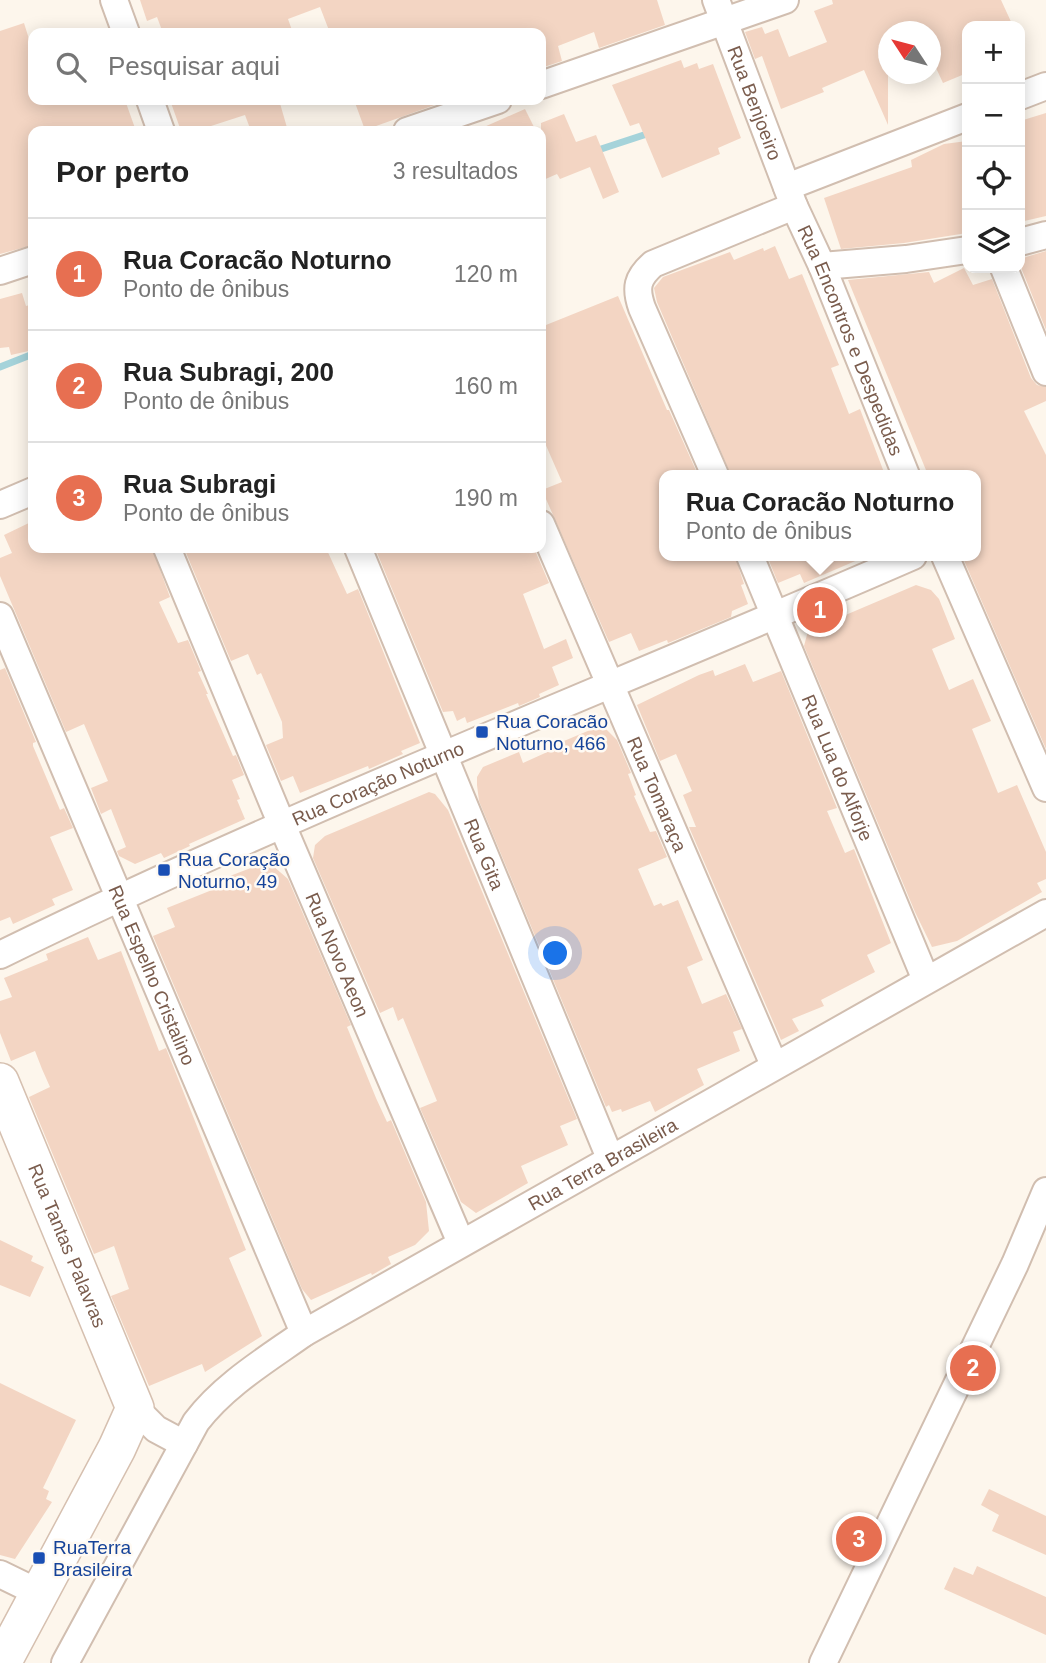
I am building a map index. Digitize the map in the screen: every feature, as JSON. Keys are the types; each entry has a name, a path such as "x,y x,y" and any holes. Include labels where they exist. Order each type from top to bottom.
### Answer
{"street":[{"path":"114,0 124,28"},
{"path":"546,83 720,11 785,0"},
{"name":"Rua Benjoeiro","path":"720,11 790,197"},
{"path":"1025,94 1046,86"},
{"path":"152,105 159,126"},
{"path":"422,126 483,105"},
{"path":"713,470 642,308 637,293 638,282 653,264 790,197 962,119"},
{"name":"Rua Encontros e Despedidas","path":"790,197 822,266 904,470"},
{"path":"1025,241 1046,235"},
{"path":"822,266 906,259 962,251"},
{"path":"0,271 28,262"},
{"path":"1006,273 1046,372"},
{"path":"0,505 28,493"},
{"name":"Rua Tomaraça","path":"546,536 774,1065"},
{"name":"Rua Novo Aeon","path":"169,553 461,1243"},
{"name":"Rua Gita","path":"360,553 610,1158"},
{"name":"Rua Lua do Alforje","path":"752,561 926,980"},
{"name":"Rua Coração Noturno","path":"0,955 121,896 282,825 901,561"},
{"path":"947,561 1046,788"},
{"name":"Rua Espelho Cristalino","path":"0,617 121,896 304,1333"},
{"name":"Rua Terra Brasileira","path":"65,1663 201,1416 241,1378 304,1333 1046,913"},
{"name":"Rua Tantas Palavras","path":"0,1082 135,1408"},
{"path":"823,1663 1015,1264 1046,1191"},
{"path":"2,1663 117,1448 135,1408 156,1429 184,1444"},
{"path":"0,1574 38,1593"}],"building":[{"path":"140,0 657,0 665,25 599,48 594,32 558,46 562,61 546,66 546,28 328,28 320,7 288,19 291,28 161,28 157,17 147,21"},
{"path":"832,0 1001,0 1011,21 962,21 962,75 943,83 941,21 878,21 878,84 888,84 888,125 864,70 822,88 824,92 781,109 762,56 755,59 745,32 762,27 765,34 778,29 789,57 827,42 814,11 833,4"},
{"path":"24,23 28,36 28,105 127,105 134,126 28,126 28,246 0,254 0,31"},
{"path":"681,60 684,68 697,63 699,69 713,64 741,138 718,148 720,154 662,178 639,123 630,126 612,85"},
{"path":"172,105 280,105 287,126 249,126 245,115 211,126 179,126"},
{"path":"356,105 435,105 376,126 364,126"},
{"path":"525,109 534,126 486,126"},
{"path":"1046,113 1046,216 1025,221 1025,147 1025,119"},
{"path":"564,114 576,142 596,135 619,192 603,199 590,167 560,179 557,174 546,179 546,126 541,126 541,123"},
{"path":"962,142 962,234 841,249 824,198 912,167 911,160 944,144"},
{"path":"775,246 789,279 802,274 839,365 831,368 849,414 860,409 883,470 729,470 657,302 654,288 663,277 730,252 734,260 763,248 764,251"},
{"path":"1046,251 1046,330 1023,273 1026,257"},
{"path":"962,269 962,273 967,273 973,285 992,279 1031,378 1037,385 1046,387 1046,401 1024,411 1046,455 1046,749 964,561 981,561 981,470 926,470 848,280 929,272 934,283"},
{"path":"22,293 28,305 28,351 11,355 9,347 0,348 0,299"},
{"path":"618,296 696,470 659,470 659,561 737,561 748,604 732,611 731,617 668,643 667,640 639,651 631,633 609,642 546,499 546,488 562,482 546,445 546,325"},
{"path":"28,523 28,553 154,553 170,597 159,602 178,643 188,640 201,671 198,672 206,694 244,775 232,780 245,819 164,858 161,853 135,864 119,856 117,851 126,847 111,809 101,814 91,788 108,781 84,724 66,732 0,576 0,558 12,553 4,535"},
{"path":"186,553 328,553 347,594 358,589 420,743 369,769 368,766 300,793 293,776 281,781 266,745 283,738 282,722 261,673 257,675 248,654 231,661"},
{"path":"377,553 536,553 549,583 523,594 544,649 566,639 573,658 552,667 559,685 519,706 518,703 467,723 465,717 457,721 453,711 443,712"},
{"path":"769,561 855,561 804,583 800,574 778,583"},
{"path":"916,585 931,590 939,599 955,639 932,649 949,690 973,679 991,721 972,729 998,793 1017,785 1046,852 1046,879 1037,883 1042,892 957,941 932,947 804,646 808,631"},
{"path":"745,664 753,682 781,671 837,808 827,811 845,853 854,849 891,943 867,955 875,972 821,1000 824,1006 792,1019 799,1031 781,1040 689,827 696,827 683,795 692,791 676,754 660,761 637,705 699,675 713,670 715,676"},
{"path":"5,668 36,742 33,746 60,810 64,808 73,828 50,837 73,890 52,899 55,905 13,924 10,917 0,921 0,670"},
{"path":"602,725 617,740 631,773 628,774 636,795 634,796 650,832 656,831 667,857 638,869 654,906 661,903 663,906 678,900 703,960 687,967 702,1004 726,994 742,1029 733,1032 740,1051 697,1069 704,1085 655,1112 650,1101 622,1112 621,1109 612,1112 609,1105 606,1107 479,801 477,777 483,767 519,752 523,763"},
{"path":"429,792 435,794 448,810 577,1119 560,1126 568,1145 521,1166 528,1183 476,1213 461,1202 420,1108 437,1101 403,1018 398,1021 393,1007 380,1013 313,858 315,845 325,836"},
{"path":"261,864 272,865 288,879 351,1025 347,1027 376,1098 387,1122 391,1120 426,1202 429,1231 415,1245 388,1257 391,1264 372,1275 371,1273 311,1300 302,1289 153,936 175,927 167,908 212,890 209,884"},
{"path":"88,937 98,960 121,951 159,1051 166,1048 246,1250 229,1258 262,1336 205,1372 202,1364 149,1386 111,1296 129,1289 114,1246 94,1254 29,1097 50,1087 35,1051 11,1061 0,1033 0,1001 12,997 4,978 48,960 46,954"},
{"path":"0,1240 33,1256 31,1261 44,1267 30,1297 0,1285"},
{"path":"0,1383 76,1420 43,1488 49,1491 46,1499 52,1502 15,1559 0,1555"},
{"path":"989,1489 1046,1516 1046,1555 992,1531 999,1515 981,1505"},
{"path":"977,1566 1046,1597 1046,1635 944,1589 954,1567 973,1575"}],"waterway":[{"path":"595,151 653,132"},
{"path":"0,367 28,356"}],"place":[{"name":"Rua Coracão Noturno","path":"820,610"},
{"name":"Rua Coracão Noturno, 466","path":"482,732"},
{"name":"Rua Coração Noturno, 49","path":"164,870"},
{"name":"Rua Subragi, 200","path":"973,1368"},
{"name":"Rua Subragi","path":"859,1539"},
{"name":"RuaTerra Brasileira","path":"39,1558"}]}
